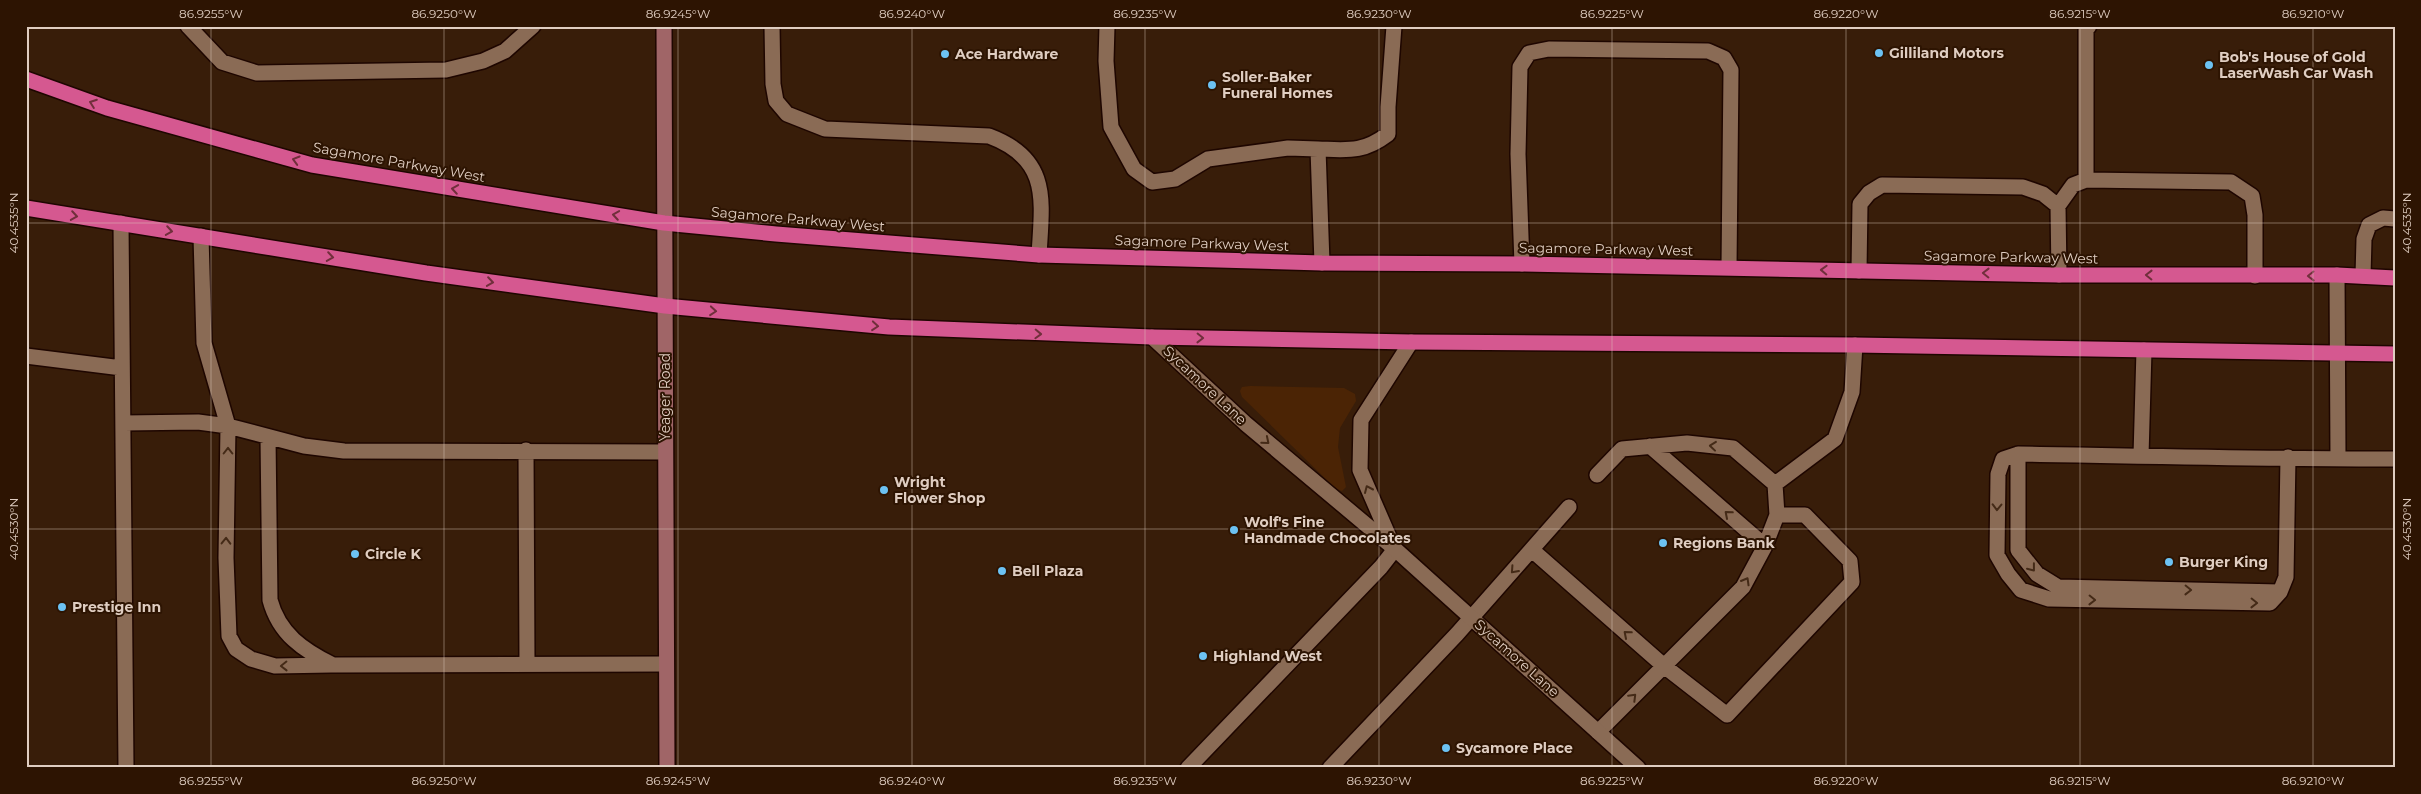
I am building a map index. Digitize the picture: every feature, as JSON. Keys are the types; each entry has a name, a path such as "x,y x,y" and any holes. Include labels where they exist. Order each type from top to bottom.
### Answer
{"highway":[{"name":"Sagamore Parkway West","path":"26,79 107,108 312,164 664,223 1039,255 1322,263 1729,267 2058,275 2337,275 2395,278"},
{"path":"26,208 426,273 665,306 889,327 1152,337 1411,342 1855,345 2395,354"}],"street":[{"path":"188,26 222,62 257,73 446,70 483,61 505,51 533,26"},
{"name":"Yeager Road","path":"664,26 667,768"},
{"path":"772,26 773,84 776,101 787,114 825,129 989,136 1006,142 1020,153 1032,166 1042,193 1039,255"},
{"path":"1107,26 1106,61 1111,127 1134,169 1152,182 1175,179 1208,159 1288,148 1359,150 1377,142 1388,134 1394,26"},
{"path":"2086,180 2086,30 2089,26"},
{"path":"1522,264 1518,154 1520,67 1529,53 1549,49 1708,51 1724,58 1732,70 1729,267"},
{"path":"1318,149 1322,263"},
{"path":"2058,275 2058,206 2073,185 2086,180 2231,182 2252,196 2255,215 2255,276"},
{"path":"1859,271 1860,204 1869,193 1882,185 2024,187 2043,194 2058,206"},
{"path":"2363,276 2364,238 2369,225 2383,218 2395,218"},
{"path":"121,223 126,768"},
{"path":"202,236 204,343 228,426 226,558 228,636 236,649 250,659 275,666 527,663 666,664"},
{"path":"2337,275 2338,459"},
{"name":"Sycamore Lane","path":"1152,337 1246,424 1395,549 1638,768"},
{"name":"Sycamore Lane","path":"1395,549 1360,470 1361,420 1411,342"},
{"path":"1775,484 1835,439 1852,392 1855,345"},
{"path":"2141,456 2144,350"},
{"path":"26,356 122,368"},
{"path":"124,423 198,422 228,426 304,446 344,451 526,450 665,452"},
{"path":"268,437 270,600 274,616 283,630 307,652 333,665"},
{"path":"1597,475 1622,449 1687,443 1733,448 1775,484 1777,515 1765,546 1743,587 1598,732"},
{"path":"1650,446 1765,546"},
{"path":"526,450 527,663"},
{"path":"2018,454 2018,550 2036,574 2058,586 2280,592"},
{"path":"2288,457 2286,577 2280,592 2270,603 2049,599 2021,590 2008,574 1997,555 1998,474 2003,459 2018,454 2288,457 2338,459 2395,459"},
{"path":"1330,768 1472,618 1569,507"},
{"path":"1532,550 1664,666 1727,715 1852,582 1850,562 1805,515 1777,515"},
{"path":"1188,768 1381,567 1395,549"}],"shaded area":[{"path":"1242,387 1344,388 1355,394 1356,401 1340,428 1338,447 1346,487 1342,491 1336,489 1242,397 1240,391"}],"place":[{"name":"Gilliland Motors","path":"1879,53"},
{"name":"Ace Hardware","path":"945,54"},
{"name":"Bob's House of Gold LaserWash Car Wash","path":"2209,65"},
{"name":"Soller-Baker Funeral Homes","path":"1212,85"},
{"name":"Wright Flower Shop","path":"884,490"},
{"name":"Wolf's Fine Handmade Chocolates","path":"1234,530"},
{"name":"Regions Bank","path":"1663,543"},
{"name":"Circle K","path":"355,554"},
{"name":"Burger King","path":"2169,562"},
{"name":"Bell Plaza","path":"1002,571"},
{"name":"Prestige Inn","path":"62,607"},
{"name":"Highland West","path":"1203,656"},
{"name":"Sycamore Place","path":"1446,748"}]}
